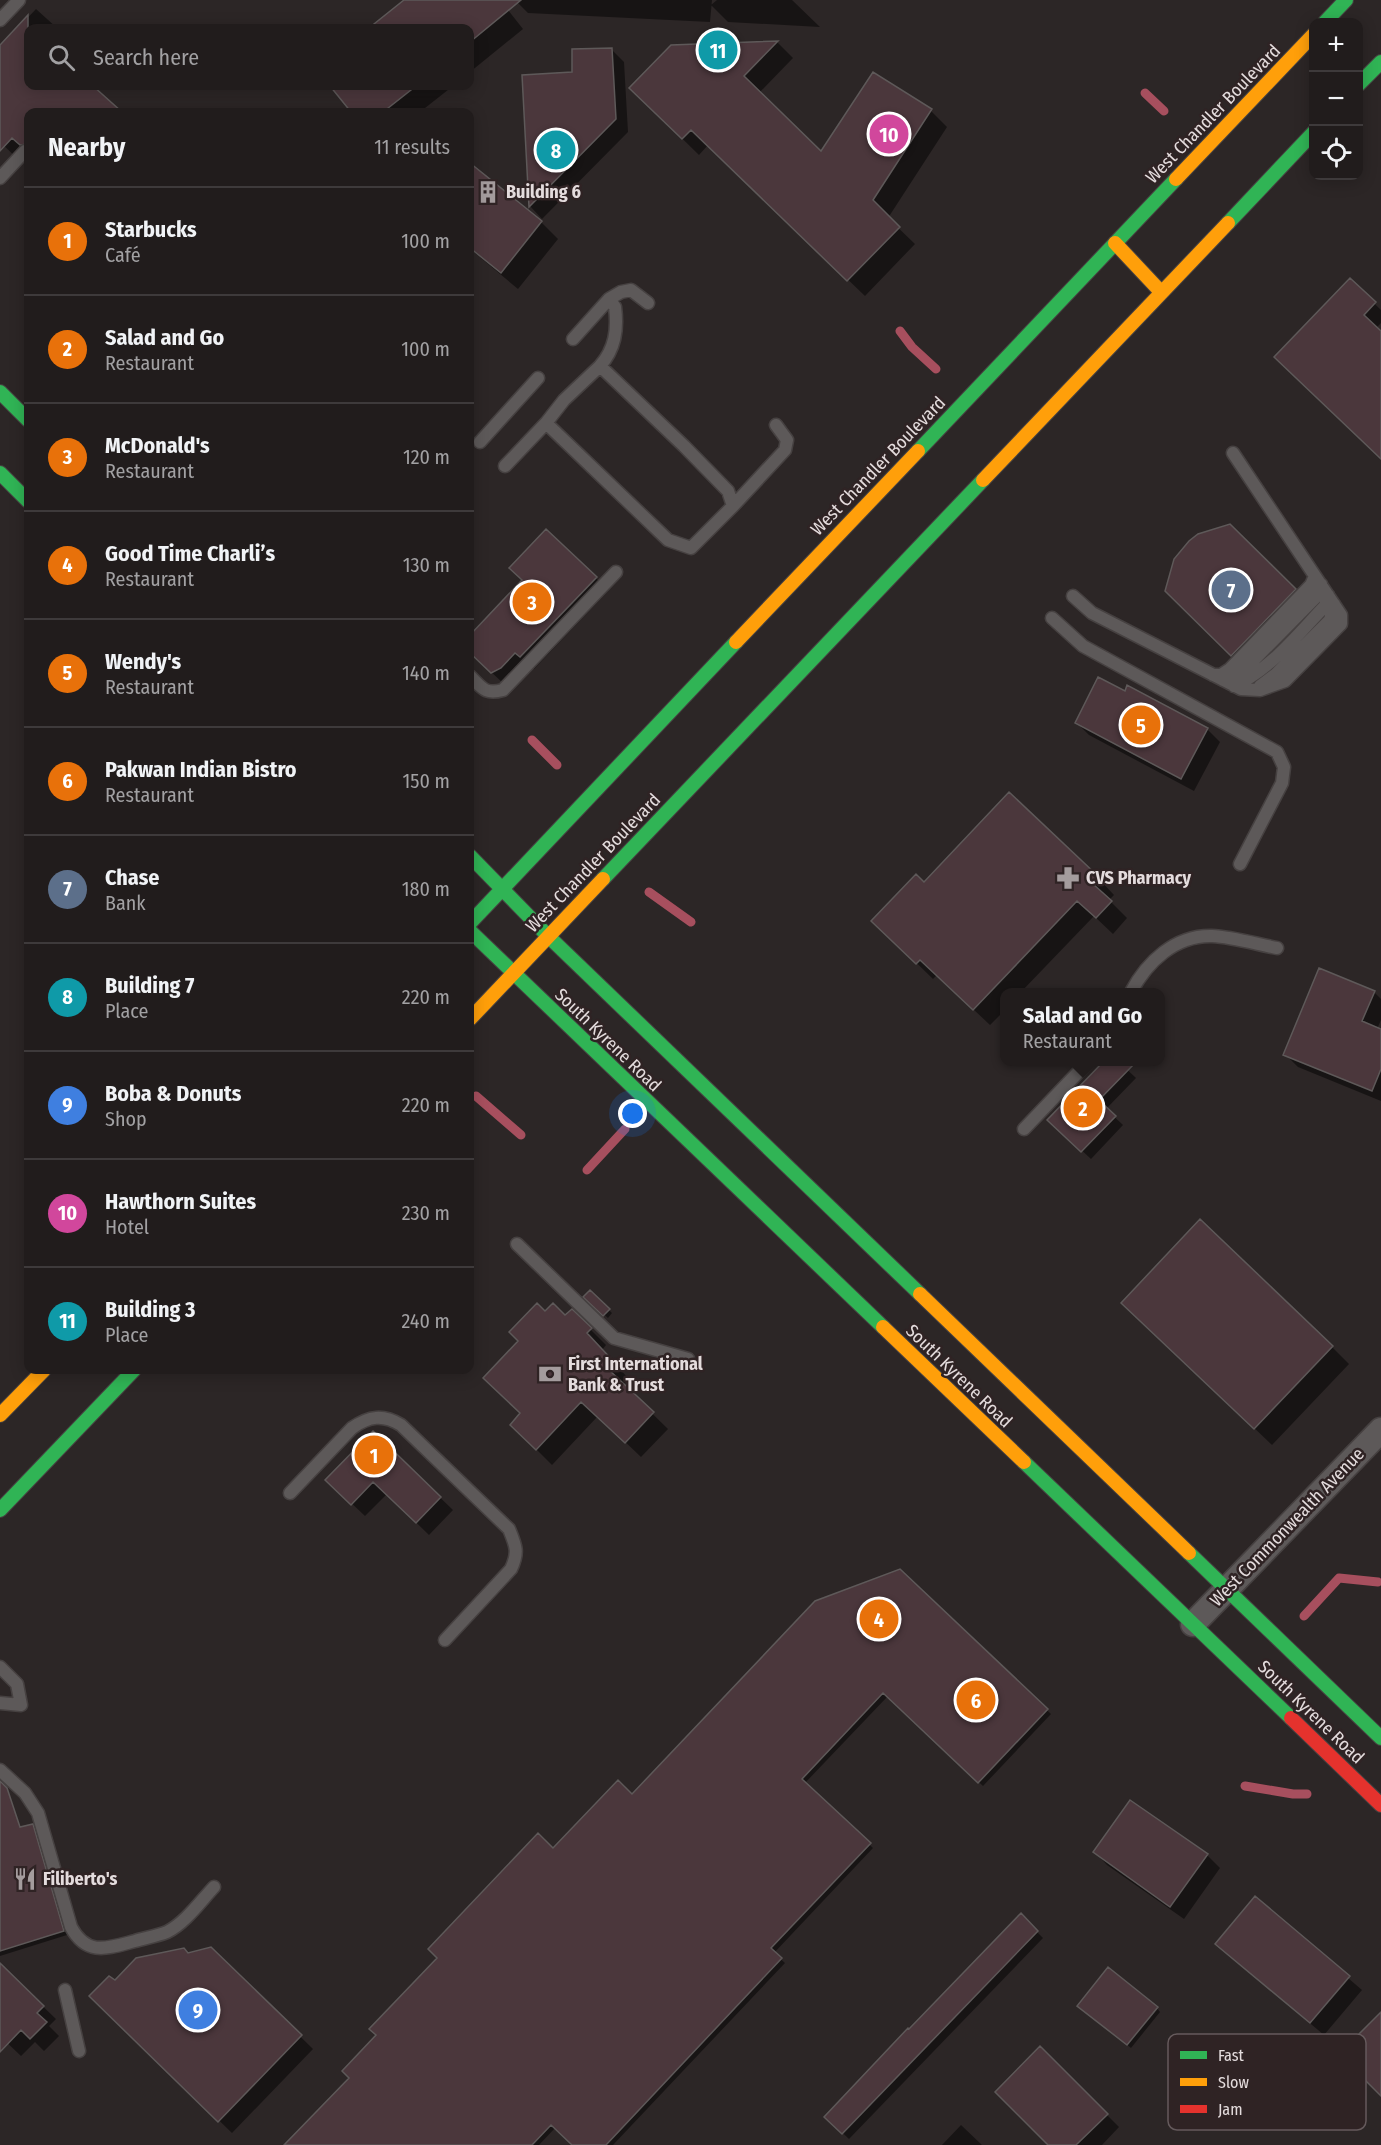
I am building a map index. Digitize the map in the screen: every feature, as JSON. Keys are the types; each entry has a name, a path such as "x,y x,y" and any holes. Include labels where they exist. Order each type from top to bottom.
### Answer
{"main road":[{"path":"1329,18 1346,0"},
{"name":"West Chandler Boulevard","path":"474,919 1309,39"},
{"path":"1363,81 1381,62"},
{"name":"West Chandler Boulevard","path":"474,1015 1309,137"},
{"path":"1115,243 1161,292"},
{"path":"0,392 24,416"},
{"path":"0,473 24,497"},
{"name":"South Kyrene Road","path":"474,860 548,936 1228,1588 1381,1738"},
{"name":"South Kyrene Road","path":"474,935 1381,1805"},
{"path":"904,1277 931,1326"},
{"path":"938,1359 940,1382"},
{"path":"0,1415 40,1374"},
{"path":"0,1510 130,1374"}],"street":[{"name":"West Commonwealth Avenue","path":"1193,1624 1381,1430"}],"lane":[{"path":"0,20 19,0"},
{"path":"0,177 24,151"},
{"path":"573,339 609,299 621,292 631,290 648,303"},
{"path":"505,466 546,423 564,400 610,354 614,344 615,307 609,299"},
{"path":"600,366 728,491 733,506"},
{"path":"480,442 538,378"},
{"path":"546,423 668,540 691,548 785,450 787,440 776,425"},
{"path":"1073,596 1092,613 1241,689 1260,690 1285,681 1341,624 1341,615 1233,453"},
{"path":"474,680 484,690 492,693 503,690 616,572"},
{"path":"1224,680 1221,675 1230,669 1311,585 1324,590"},
{"path":"1224,680 1253,677 1268,665 1324,606 1324,590"},
{"path":"1052,618 1083,646 1277,752 1284,767 1282,783 1240,864"},
{"path":"1134,988 1145,969 1160,954 1184,941 1211,936 1277,948"},
{"path":"1024,1129 1084,1066"},
{"path":"517,1244 614,1338 688,1359"},
{"path":"290,1493 352,1428 361,1422 376,1417 391,1419 401,1425 509,1529 515,1543 517,1557 510,1569 445,1640"},
{"path":"0,1667 17,1684 21,1706 0,1703"},
{"path":"0,1770 25,1793 38,1813 71,1926 75,1935 92,1947 106,1949 167,1932 184,1919 214,1887"},
{"path":"64,1990 79,2051"}],"building":[{"path":"404,0 521,0 474,39 474,24 374,24"},
{"path":"28,15 28,24 24,24 24,90 97,90 118,108 24,108 24,144 20,145 12,138 0,151 0,45"},
{"path":"778,41 744,76 821,151 873,72 932,109 873,200 900,227 847,281 691,130 682,139 629,88 671,45"},
{"path":"612,48 616,119 529,207 522,75 572,72 572,49"},
{"path":"333,90 411,90 388,108 348,108"},
{"name":"Building 6","path":"474,166 542,221 501,273 474,251"},
{"path":"1350,278 1376,302 1364,315 1381,331 1381,459 1274,357"},
{"path":"1230,524 1296,589 1231,656 1165,591 1174,559 1189,541 1198,534"},
{"path":"546,529 597,577 520,657 515,653 501,668 491,673 474,657 474,631 522,580 509,568"},
{"path":"1098,677 1125,691 1127,685 1208,728 1181,779 1075,723"},
{"name":"CVS Pharmacy","path":"1009,792 1099,877 1093,884 1112,901 1096,918 1077,901 973,1010 920,960 916,964 871,921 916,874 924,882"},
{"path":"1319,968 1375,991 1362,1021 1381,1029 1381,1069 1372,1091 1283,1055"},
{"path":"1099,1066 1132,1066 1099,1100 1116,1116 1081,1152 1047,1120"},
{"path":"1200,1219 1333,1346 1254,1429 1121,1303"},
{"path":"590,1290 610,1309 603,1316 583,1297"},
{"name":"First International Bank & Trust","path":"537,1303 545,1311 553,1303 565,1315 572,1309 592,1328 587,1333 615,1363 608,1369 654,1412 625,1443 581,1402 536,1450 510,1425 520,1413 483,1378 518,1341 509,1332"},
{"path":"373,1431 441,1497 416,1523 373,1482 351,1505 325,1480"},
{"path":"900,1569 1048,1709 978,1783 883,1693 802,1779 871,1843 771,1948 782,1958 606,2145 572,2145 551,2125 532,2145 284,2145 349,2078 342,2071 376,2035 369,2029 437,1958 428,1949 538,1833 553,1848 618,1780 632,1794 815,1601"},
{"name":"Filiberto's","path":"0,1781 7,1788 20,1827 33,1824 64,1931 0,1951"},
{"path":"1130,1800 1208,1854 1170,1907 1093,1852"},
{"path":"1255,1896 1350,1976 1310,2023 1215,1944"},
{"path":"1021,1913 1038,1931 842,2134 824,2117"},
{"path":"211,1947 302,2035 218,2122 89,1996 109,1976 115,1980 136,1958 184,1948 188,1953"},
{"path":"0,1963 44,2006 37,2013 47,2022 30,2039 21,2030 0,2052"},
{"path":"1108,1967 1158,2007 1127,2045 1077,2006"},
{"path":"1381,2012 1381,2096 1366,2081 1366,2034 1359,2034"},
{"path":"1040,2046 1108,2114 1076,2145 1048,2145 995,2092"}],"waterway":[{"path":"1145,93 1164,111"},
{"path":"900,331 912,347 936,369"},
{"path":"532,740 557,765"},
{"path":"649,892 691,922"},
{"path":"476,1096 521,1135"},
{"path":"587,1170 625,1129"},
{"path":"1304,1616 1339,1578 1378,1582"},
{"path":"1245,1786 1307,1794"}],"traffic: fast":[{"path":"1329,18 1346,0"},
{"path":"1363,80 1381,62"},
{"path":"1228,223 1309,137"},
{"path":"918,451 1176,179"},
{"path":"0,392 24,416"},
{"path":"0,473 24,497"},
{"path":"603,879 983,480"},
{"path":"474,919 736,642"},
{"path":"474,860 548,936 920,1294"},
{"path":"474,935 883,1327"},
{"path":"0,1510 130,1374"},
{"path":"1024,1462 1291,1718"},
{"path":"1189,1553 1381,1738"}],"traffic: slow":[{"path":"1176,179 1309,39"},
{"path":"983,480 1228,223"},
{"path":"1115,243 1161,292"},
{"path":"736,642 918,451"},
{"path":"474,1015 603,879"},
{"path":"920,1294 1189,1553"},
{"path":"883,1327 1024,1462"},
{"path":"0,1415 40,1374"}],"traffic: jam":[{"path":"1291,1718 1381,1805"}],"place":[{"name":"Building 3","path":"718,50"},
{"name":"Hawthorn Suites","path":"889,134"},
{"name":"Building 7","path":"556,150"},
{"name":"Building 6","path":"488,192"},
{"name":"Chase","path":"1231,590"},
{"name":"McDonald's","path":"532,602"},
{"name":"Wendy's","path":"1141,725"},
{"name":"CVS Pharmacy","path":"1068,878"},
{"name":"Salad and Go","path":"1083,1108"},
{"name":"First International Bank & Trust","path":"550,1374"},
{"name":"Starbucks","path":"374,1455"},
{"name":"Good Time Charli’s","path":"879,1619"},
{"name":"Pakwan Indian Bistro","path":"976,1700"},
{"name":"Filiberto's","path":"25,1879"},
{"name":"Boba & Donuts","path":"198,2010"}]}
